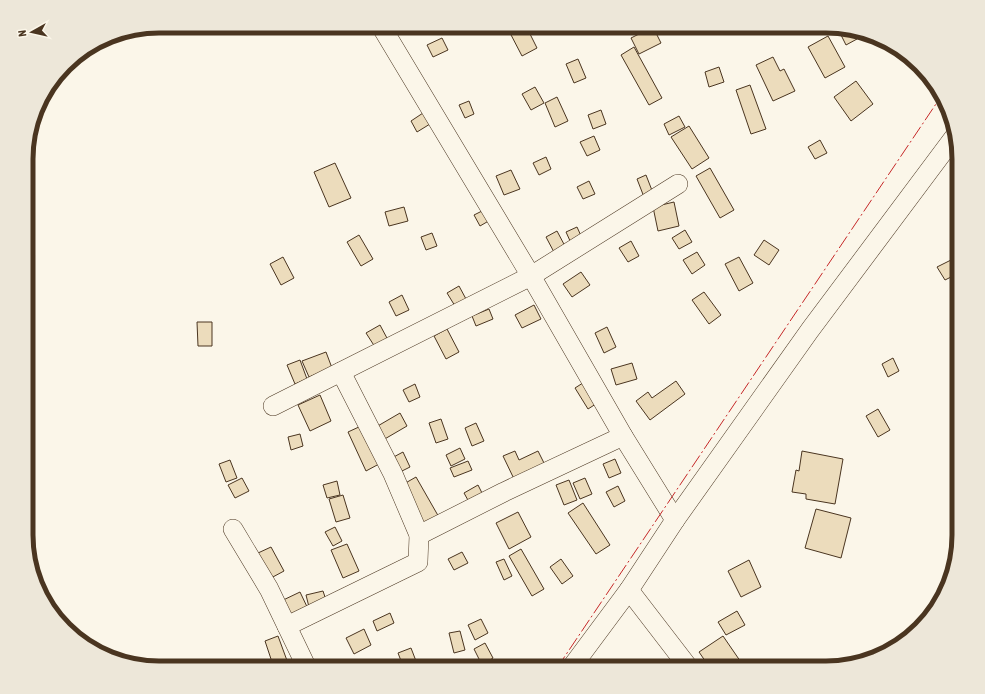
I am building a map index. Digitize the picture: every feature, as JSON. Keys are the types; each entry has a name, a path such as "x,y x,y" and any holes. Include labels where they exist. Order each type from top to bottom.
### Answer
{"street":[{"path":"385,33 531,276 623,436 675,520"},
{"path":"576,661 629,590 675,520 810,330 951,141"},
{"path":"273,406 531,276 678,184"},
{"path":"287,626 416,563 418,560 419,535 393,474 341,372"},
{"path":"419,535 504,492 623,436"},
{"path":"233,529 269,589 304,661"},
{"path":"629,590 684,661"}],"building":[{"path":"510,33 530,33 537,48 522,56"},
{"path":"641,33 656,33 661,43 639,54 631,38"},
{"path":"840,34 856,37 857,39 846,45"},
{"path":"828,36 845,67 825,78 808,47"},
{"path":"442,38 448,50 433,57 427,45"},
{"path":"634,47 662,98 649,105 621,55"},
{"path":"773,57 780,71 784,69 795,91 773,101 756,65"},
{"path":"578,59 586,78 574,83 566,64"},
{"path":"719,67 724,82 709,87 705,72"},
{"path":"856,81 873,104 851,121 834,97"},
{"path":"750,85 766,129 751,134 736,90"},
{"path":"535,87 544,103 531,110 522,94"},
{"path":"557,97 568,121 555,127 545,103"},
{"path":"469,101 474,114 465,118 459,105"},
{"path":"601,110 606,124 593,129 588,115"},
{"path":"423,113 430,124 417,132 411,121"},
{"path":"679,116 685,127 669,135 664,124"},
{"path":"689,126 709,158 692,169 671,137"},
{"path":"594,136 600,150 587,156 580,142"},
{"path":"820,140 827,153 815,159 808,147"},
{"path":"546,157 551,169 539,175 533,163"},
{"path":"335,163 351,198 329,207 314,172"},
{"path":"710,168 734,210 720,218 696,176"},
{"path":"511,170 520,189 504,195 496,176"},
{"path":"646,175 653,193 644,197 637,179"},
{"path":"589,181 595,194 583,199 577,187"},
{"path":"674,202 679,226 658,231 653,207"},
{"path":"404,207 408,221 389,226 385,212"},
{"path":"486,209 492,219 480,226 474,215"},
{"path":"577,227 582,238 571,243 566,232"},
{"path":"685,230 692,242 679,249 672,238"},
{"path":"557,231 566,248 555,254 546,237"},
{"path":"432,233 437,246 426,250 421,237"},
{"path":"359,235 373,259 361,266 347,242"},
{"path":"764,240 779,250 769,265 754,255"},
{"path":"631,241 639,256 628,262 619,248"},
{"path":"697,252 705,265 692,274 683,260"},
{"path":"283,257 294,278 281,285 270,264"},
{"path":"739,257 753,283 739,291 725,264"},
{"path":"952,260 952,276 945,280 937,267"},
{"path":"581,272 590,285 572,297 563,284"},
{"path":"459,286 466,299 455,306 447,293"},
{"path":"704,292 721,315 709,324 692,300"},
{"path":"402,295 409,310 396,316 389,302"},
{"path":"534,305 541,319 522,328 515,315"},
{"path":"489,309 493,319 476,326 472,316"},
{"path":"197,322 212,322 212,346 198,346"},
{"path":"380,325 388,340 375,347 366,333"},
{"path":"607,327 616,347 604,353 595,333"},
{"path":"447,329 459,352 446,359 434,336"},
{"path":"326,352 332,368 309,377 302,361"},
{"path":"893,358 899,371 888,377 882,364"},
{"path":"300,360 307,379 295,384 287,365"},
{"path":"632,363 637,379 616,385 611,369"},
{"path":"586,381 599,402 588,409 575,388"},
{"path":"676,381 685,394 650,420 636,401 648,392 652,398"},
{"path":"415,384 420,397 409,402 403,390"},
{"path":"320,395 331,421 310,431 298,405"},
{"path":"878,409 890,430 878,437 866,416"},
{"path":"400,413 407,426 383,440 376,427"},
{"path":"441,419 448,439 436,443 429,423"},
{"path":"476,423 484,441 472,446 465,428"},
{"path":"361,426 379,464 366,471 348,432"},
{"path":"300,434 303,446 291,450 288,437"},
{"path":"460,448 465,459 451,466 446,455"},
{"path":"515,451 519,460 538,451 546,467 515,481 503,456"},
{"path":"802,451 843,459 835,504 806,499 806,494 792,492 796,470 799,471"},
{"path":"403,452 410,467 396,474 388,460"},
{"path":"615,459 621,473 609,478 603,464"},
{"path":"230,460 237,478 226,482 219,464"},
{"path":"468,461 472,470 454,477 450,468"},
{"path":"416,477 440,519 426,527 402,485"},
{"path":"242,478 249,491 235,498 228,485"},
{"path":"585,478 592,494 580,499 573,483"},
{"path":"569,480 577,500 564,505 556,485"},
{"path":"337,481 340,495 327,498 323,485"},
{"path":"478,485 483,495 469,502 464,493"},
{"path":"618,486 625,501 614,507 606,492"},
{"path":"343,495 350,518 336,522 329,499"},
{"path":"583,503 610,545 596,554 568,513"},
{"path":"816,509 851,518 841,558 805,548"},
{"path":"518,512 531,537 509,549 496,523"},
{"path":"335,527 342,541 333,546 325,532"},
{"path":"347,544 359,571 343,578 331,550"},
{"path":"271,547 284,571 271,578 258,553"},
{"path":"521,549 544,589 532,596 509,556"},
{"path":"462,552 468,563 454,570 448,559"},
{"path":"504,559 512,576 504,580 496,562"},
{"path":"561,559 573,576 562,584 550,567"},
{"path":"749,560 761,587 741,597 728,571"},
{"path":"323,591 328,606 310,611 306,595"},
{"path":"300,592 310,613 287,624 277,603"},
{"path":"737,611 745,625 726,635 718,622"},
{"path":"390,613 394,623 377,631 373,621"},
{"path":"481,619 488,633 475,640 468,625"},
{"path":"364,629 371,645 354,654 346,638"},
{"path":"460,631 465,650 454,653 449,633"},
{"path":"278,636 287,661 272,661 265,641"},
{"path":"723,636 740,661 705,661 699,652"},
{"path":"485,643 493,658 488,661 480,661 474,649"},
{"path":"411,648 416,661 401,661 398,653"}],"power":[{"path":"562,661 938,101"}]}
